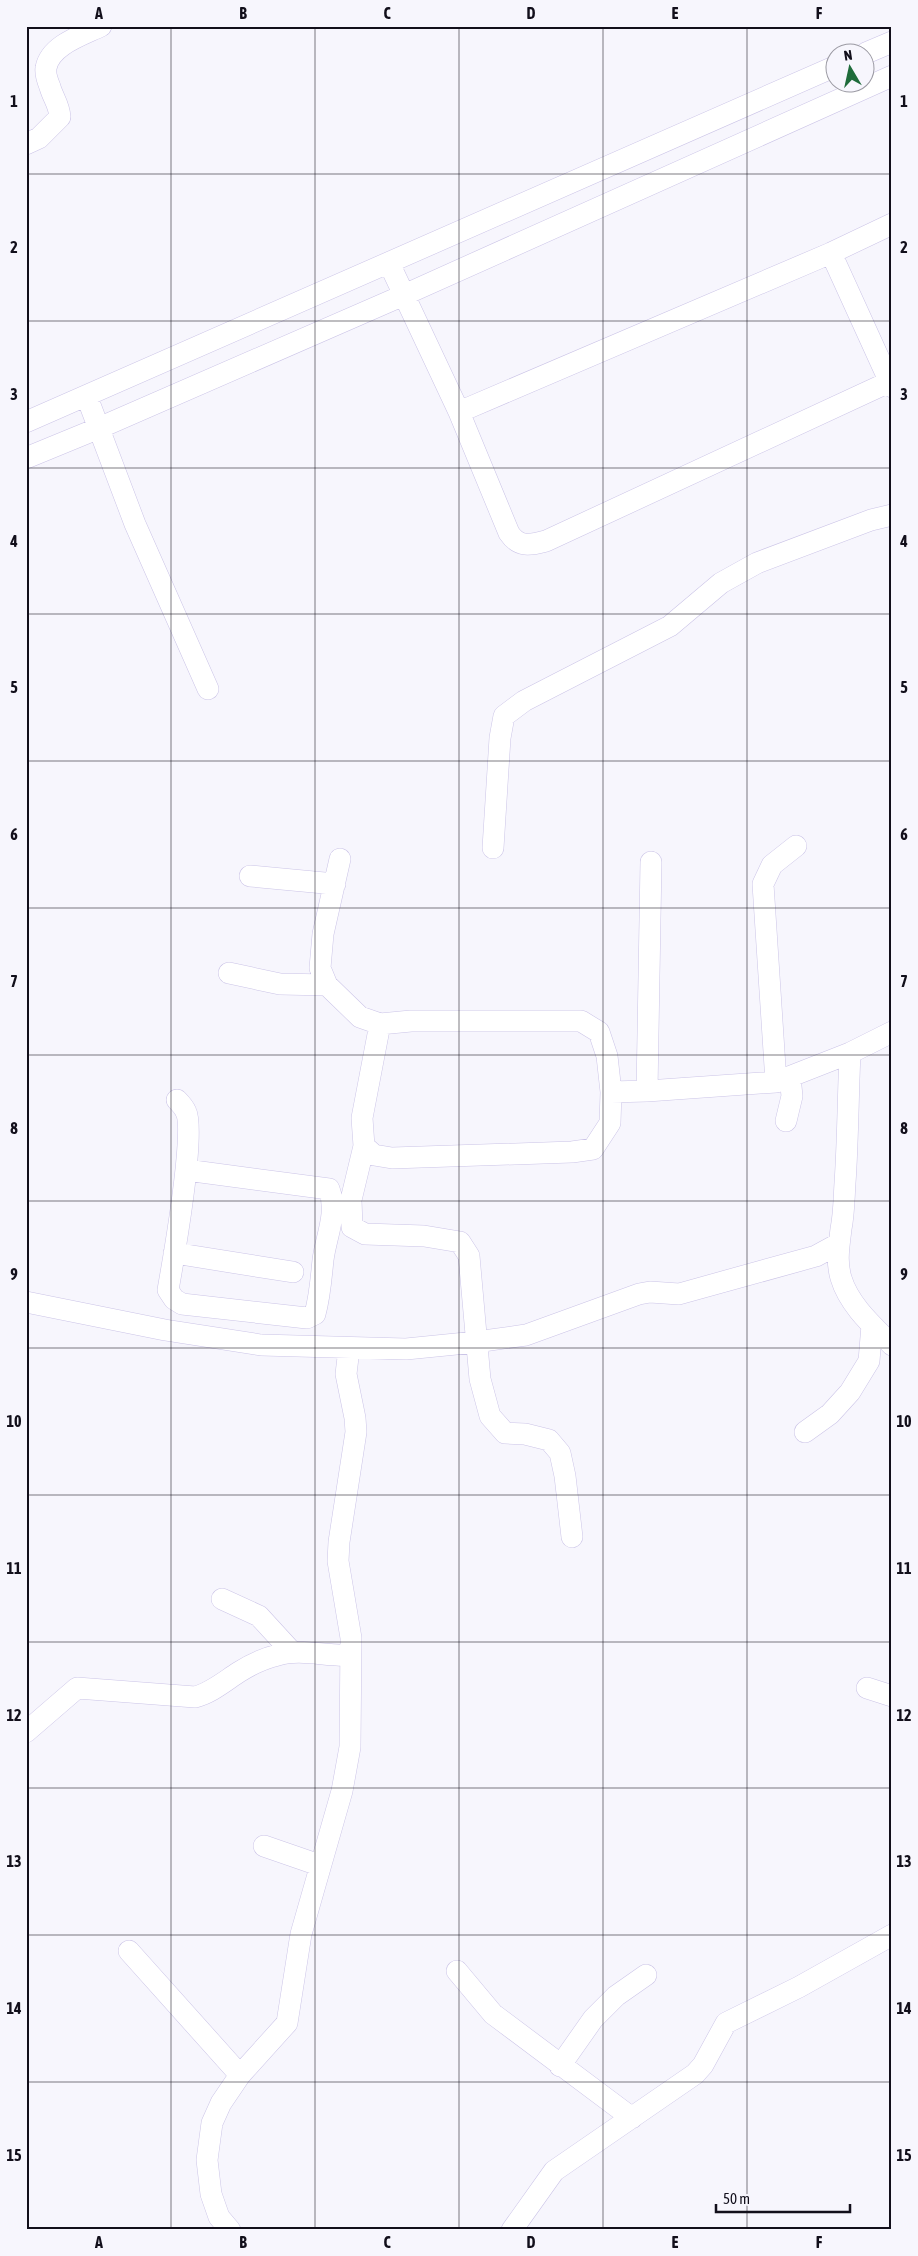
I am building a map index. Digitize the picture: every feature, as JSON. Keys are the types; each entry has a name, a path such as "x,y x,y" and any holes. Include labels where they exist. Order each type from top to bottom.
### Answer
{"street":[{"path":"26,144 39,138 60,117 59,104 50,90 46,69 52,55 72,40 101,26"},
{"path":"876,49 892,42"},
{"path":"26,422 87,397 826,70"},
{"path":"26,458 404,295 892,76"},
{"path":"749,104 763,134"},
{"path":"459,412 831,253 892,224"},
{"path":"389,263 459,412 510,533 514,540 522,544 532,545 546,541 890,385 831,253"},
{"path":"87,397 135,524 208,690"},
{"path":"493,848 500,738 504,716 524,701 670,626 722,583 757,563 871,520 892,515"},
{"path":"786,1121 792,1096 783,1079 763,884 772,865 796,846"},
{"path":"340,859 323,934 320,968 327,986 360,1017 380,1024 411,1021 581,1021 599,1032 606,1056 611,1092 610,1122 593,1148 572,1152 392,1158 374,1155 364,1146"},
{"path":"647,1091 651,862"},
{"path":"250,876 335,884"},
{"path":"230,973 280,984 327,986"},
{"path":"352,1227 351,1200 364,1146 362,1118 380,1024"},
{"path":"611,1092 647,1091 783,1079 850,1053 892,1032"},
{"path":"850,1053 846,1166 841,1230 838,1244 841,1278 848,1296 872,1326 892,1345"},
{"path":"177,1100 187,1112 186,1170 168,1290 174,1299 182,1304 307,1318 315,1314 333,1199 329,1189 186,1170"},
{"path":"329,1233 352,1227 366,1234 424,1236 460,1242 469,1256 480,1379 490,1416 505,1433 526,1434 549,1440 560,1453 565,1476 572,1537"},
{"path":"26,1302 165,1330 261,1345 349,1349 406,1348 476,1342 526,1335 639,1294 650,1292 679,1294 816,1256 838,1244"},
{"path":"174,1253 294,1272"},
{"path":"805,1432 830,1414 850,1392 869,1361 872,1326"},
{"path":"230,2230 219,2217 211,2194 208,2160 212,2123 221,2104 240,2075 287,2023 301,1934 319,1865 342,1791 350,1747 351,1638 338,1561 339,1542 356,1432 346,1374 349,1349"},
{"path":"222,1599 259,1616 292,1652"},
{"path":"28,1728 76,1688 196,1697 204,1695 241,1671 276,1655 292,1652 331,1656 350,1655"},
{"path":"867,1688 892,1696"},
{"path":"264,1846 319,1865"},
{"path":"512,2230 554,2171 695,2074 703,2066 726,2023 799,1987 892,1935"},
{"path":"129,1951 240,2075"},
{"path":"458,1971 493,2014 632,2118"},
{"path":"560,2066 593,2018 616,1996 646,1974"}]}
